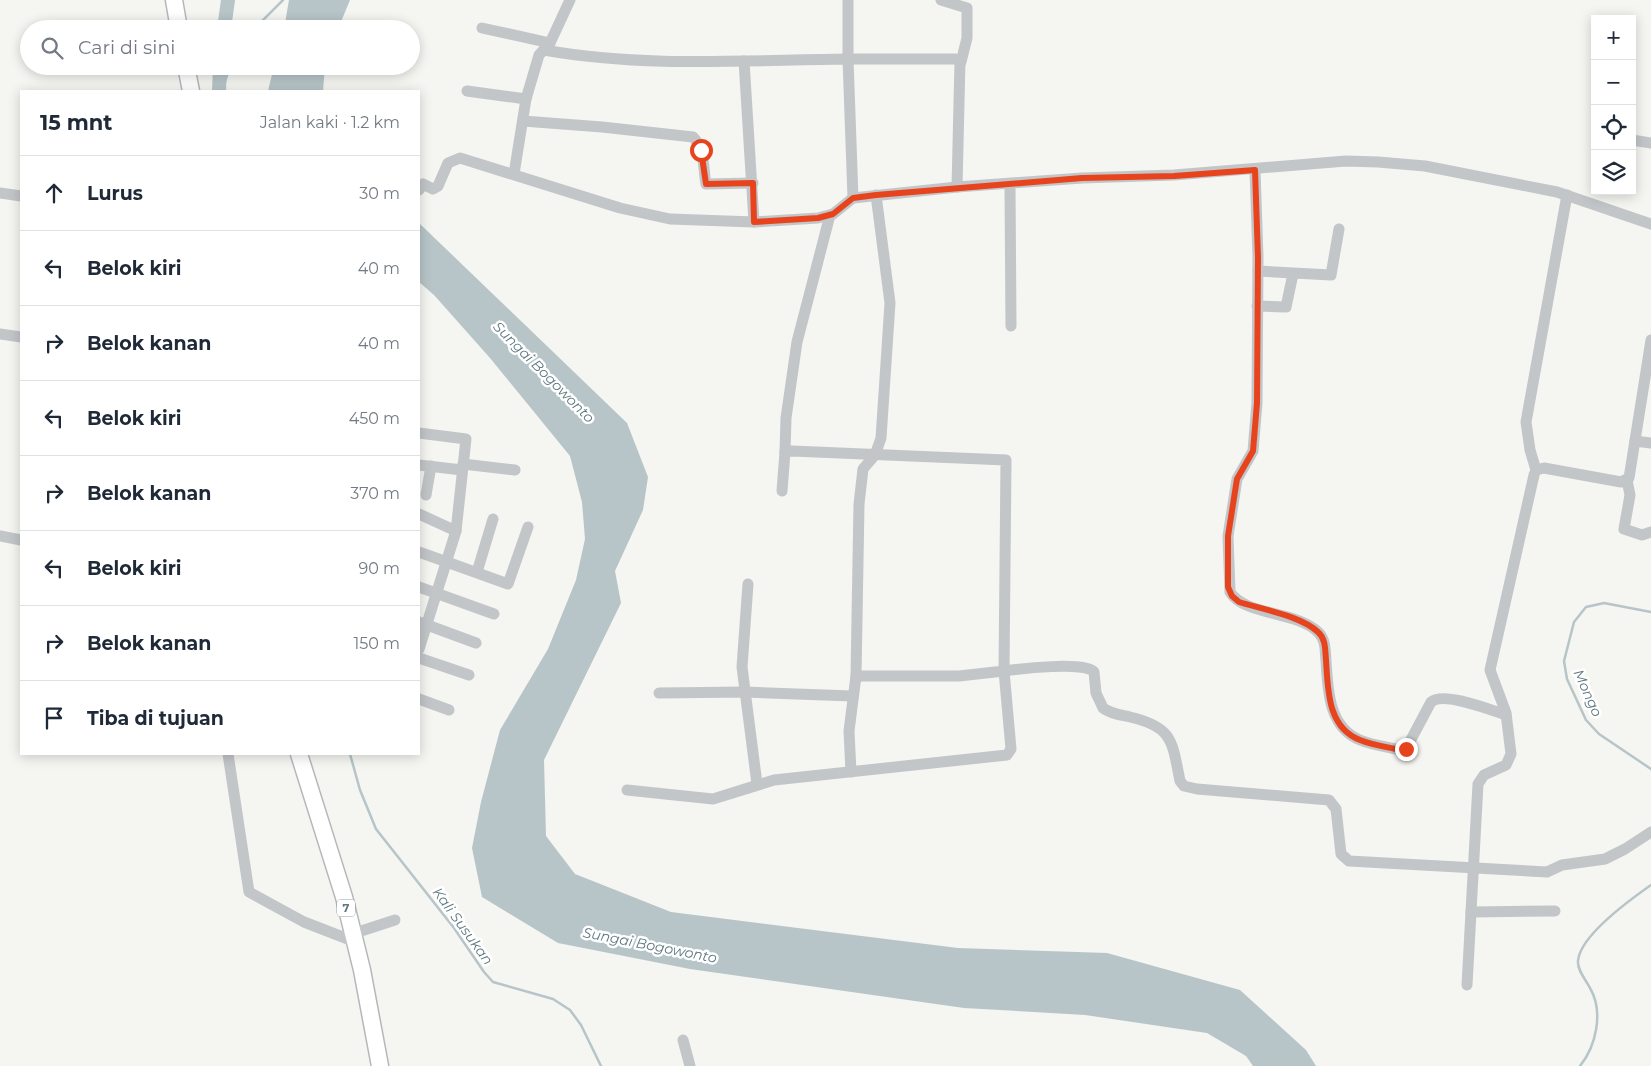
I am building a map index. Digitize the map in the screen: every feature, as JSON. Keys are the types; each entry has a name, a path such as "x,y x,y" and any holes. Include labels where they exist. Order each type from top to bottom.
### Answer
{"highway":[{"path":"174,0 177,20"},
{"path":"187,75 190,90"},
{"name":"7","path":"299,755 335,864 362,970 380,1066"}],"street":[{"path":"514,174 526,100 539,55 547,46 570,0"},
{"path":"848,0 853,198"},
{"path":"941,0 967,8 967,38 961,62 958,187"},
{"path":"482,28 588,58 640,61 956,59 961,62"},
{"path":"744,61 754,222"},
{"path":"467,91 526,100"},
{"path":"523,121 693,137 698,142 701,150 706,184 753,183"},
{"path":"1636,141 1651,143"},
{"path":"420,188 423,184 433,189 438,186 448,163 460,158 620,208 670,219 754,222 818,218 830,215 853,198 958,187 1255,170 1346,162 1400,163 1470,174 1567,195 1651,224"},
{"path":"1255,170 1258,271 1257,403 1253,451 1237,479 1228,536 1230,592 1239,602 1306,624 1319,633 1325,645 1328,699 1333,712 1342,726 1362,741 1401,750 1406,749 1431,702 1438,698 1455,700 1506,715"},
{"path":"1010,184 1011,326"},
{"path":"0,193 20,196"},
{"path":"850,772 849,731 856,676 860,497 863,469 875,455 881,438 890,302 876,195"},
{"path":"1467,985 1478,784 1484,775 1506,765 1511,754 1506,715 1490,670 1536,470 1530,450 1526,422 1567,195"},
{"path":"782,491 786,418 797,342 830,215"},
{"path":"1258,271 1331,275 1339,228"},
{"path":"1257,306 1286,307 1293,274"},
{"path":"0,334 20,337"},
{"path":"1536,470 1552,469 1621,482 1631,476 1651,340"},
{"path":"420,434 466,439 456,531 437,593 422,624 420,641"},
{"path":"1635,440 1651,443"},
{"path":"627,790 714,799 731,795 757,784 805,776 1009,754 1012,749 1004,671 1006,460 799,450 785,452"},
{"path":"420,465 515,470"},
{"path":"426,495 431,466"},
{"path":"1626,480 1630,495 1624,529 1642,535 1651,532"},
{"path":"420,514 456,531"},
{"path":"477,572 493,519"},
{"path":"420,552 508,584 528,527"},
{"path":"0,536 20,540"},
{"path":"748,584 742,666 757,784"},
{"path":"420,587 494,614"},
{"path":"422,624 476,643"},
{"path":"420,658 469,675"},
{"path":"856,676 959,676 1050,667 1092,669 1098,699 1103,708 1154,724 1167,733 1172,742 1180,781 1184,786 1197,789 1329,800 1336,810 1341,854 1345,859 1547,872 1562,865 1605,858 1625,849 1651,832"},
{"path":"659,693 745,692 852,696"},
{"path":"420,699 449,710"},
{"path":"228,755 248,892 304,922 353,938 395,920"},
{"path":"1471,912 1555,912"},
{"path":"683,1040 690,1066"}],"water":[{"path":"289,0 350,0 342,20 286,20"},
{"path":"272,75 324,75 323,90 268,90"},
{"name":"Sungai Bogowonto","path":"420,224 627,423 648,477 643,510 615,571 621,603 544,760 546,836 575,874 671,912 958,948 1107,953 1240,990 1306,1050 1316,1066 1253,1066 1246,1056 1207,1033 1085,1015 964,1008 690,969 558,943 482,897 472,848 481,802 500,730 548,649 576,580 585,539 582,502 570,456 490,358 434,295 420,283"}],"waterway":[{"path":"225,20 228,0"},
{"name":"Kali Susukan","path":"263,20 283,0"},
{"path":"219,90 220,75"},
{"name":"Kali Susukan","path":"222,90 227,75"},
{"name":"Mongo","path":"1651,612 1604,603 1586,607 1574,622 1564,661 1567,679 1586,720 1599,734 1651,769"},
{"name":"Kali Susukan","path":"350,755 360,790 376,829 454,928 484,972 493,982 553,999 570,1010 581,1025 601,1066"},
{"name":"Mongo","path":"1580,1066 1586,1058 1594,1039 1597,1018 1594,997 1579,968 1578,961 1581,951 1587,940 1597,929 1631,899 1651,885"}],"route":[{"path":"701,150 706,184 753,183 754,222 791,218 818,218 833,214 853,198 876,195 990,184 1082,178 1174,176 1255,170 1258,258 1257,403 1253,451 1250,459 1238,474 1228,536 1228,587 1232,596 1239,602 1306,624 1315,629 1322,637 1325,645 1328,699 1336,719 1356,739 1401,750 1406,749"}]}
